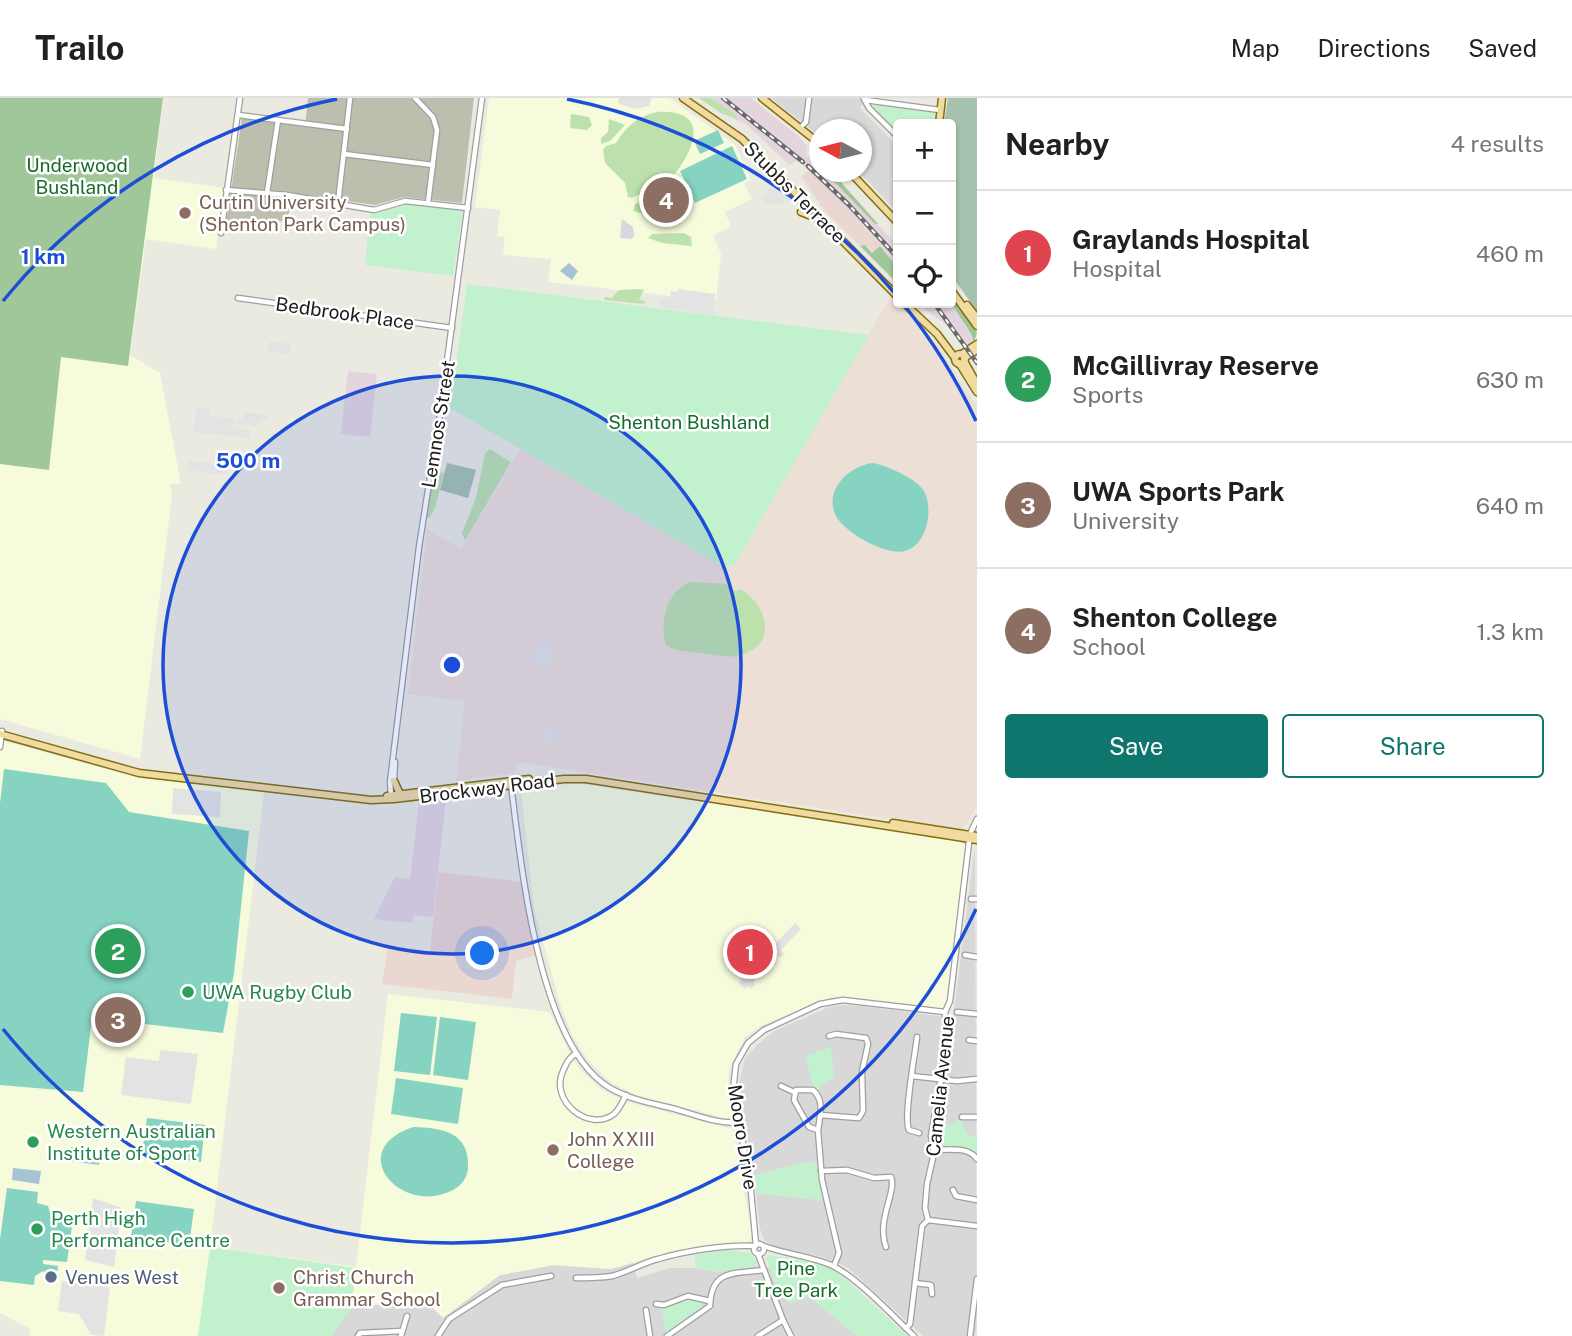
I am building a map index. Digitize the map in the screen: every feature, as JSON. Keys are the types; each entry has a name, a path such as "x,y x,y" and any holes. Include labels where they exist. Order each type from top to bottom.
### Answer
{"main road":[{"name":"Stubbs Terrace","path":"686,98 744,136 893,289"},
{"path":"762,98 809,135"},
{"path":"939,119 942,98"},
{"name":"Stubbs Terrace","path":"786,180 893,289"},
{"path":"859,182 893,218"},
{"path":"801,212 827,223"},
{"path":"956,291 977,318"},
{"path":"956,297 977,326"},
{"path":"912,308 961,358 977,384"},
{"path":"961,358 977,344"},
{"path":"961,358 977,350"},
{"path":"961,358 977,392"},
{"name":"Brockway Road","path":"1,733 138,773 371,800 511,783 586,779 973,837"},
{"path":"394,781 394,797"}],"street":[{"path":"221,233 240,98"},
{"path":"338,203 350,98"},
{"path":"415,98 433,117 437,130 428,203"},
{"name":"Lemnos Street","path":"394,781 395,750 419,547 452,328 482,98"},
{"path":"800,128 806,122 809,98"},
{"path":"864,99 940,110"},
{"path":"864,99 893,131"},
{"path":"238,115 347,129"},
{"path":"267,193 278,120"},
{"path":"344,154 433,165"},
{"path":"226,190 267,193 376,210 405,201 468,208"},
{"name":"Bedbrook Place","path":"238,298 452,328"},
{"path":"0,747 1,733"},
{"name":"Lemnos Street","path":"394,797 395,750"},
{"path":"511,783 527,908 554,1006 576,1054 608,1087 626,1095 721,1121 739,1122"},
{"name":"Camelia Avenue","path":"906,1328 910,1324 922,1226 928,1220 925,1208 934,1150 931,1136 946,1028 944,1012 949,1007 977,819"},
{"path":"965,956 977,957"},
{"name":"Mooro Drive","path":"791,1336 764,1267 756,1233 750,1181 733,1090 734,1072 744,1049 764,1030 820,1004 837,1000 944,1012"},
{"path":"957,1012 977,1014"},
{"path":"820,1115 859,1118 862,1117 863,1111 862,1072 868,1044 866,1038 836,1034 829,1036"},
{"path":"917,1037 905,1116 909,1130 919,1133"},
{"path":"969,1040 977,1041"},
{"path":"576,1054 571,1056 559,1079 559,1091 571,1108 584,1118 605,1118 616,1113 626,1095"},
{"path":"912,1076 957,1081 977,1079"},
{"path":"781,1086 794,1092"},
{"path":"794,1092 802,1088 815,1091 821,1105 818,1130 821,1171 839,1253 834,1266"},
{"path":"794,1092 794,1100 809,1127 818,1130"},
{"path":"962,1117 977,1117"},
{"path":"934,1150 964,1150 977,1159"},
{"path":"821,1171 847,1170 874,1178 891,1177 893,1185 883,1225 886,1247"},
{"path":"953,1190 956,1196 977,1199"},
{"path":"928,1220 977,1226"},
{"path":"576,1278 590,1280 599,1275 610,1276 655,1259 726,1247 773,1251 834,1266 914,1336"},
{"path":"667,1336 710,1303 714,1286 725,1274 764,1267"},
{"path":"438,1336 449,1319 502,1285 551,1276"},
{"path":"932,1294 933,1279"},
{"path":"970,1336 977,1279"},
{"path":"915,1283 931,1285"},
{"path":"656,1304 664,1305 688,1296 710,1303"},
{"path":"646,1310 650,1336"},
{"path":"358,1336 360,1333 402,1334 407,1316"},
{"path":"758,1336 783,1320"}],"shaded area":[{"path":"0,98 163,98 154,178 225,188 216,249 146,239 130,355 160,373 181,484 170,484 172,495 140,759 0,719"},
{"path":"308,98 474,98 462,203 404,197 375,205 291,193 288,221 226,223 242,118 305,126"},
{"path":"489,98 669,98 735,145 751,180 744,183 752,199 725,212 731,227 713,235 721,254 716,301 548,282 551,259 503,255 505,237 497,236 500,210 475,207"},
{"path":"619,98 652,98 649,106 634,109 618,103"},
{"path":"699,98 751,98 807,145 809,173 802,163 796,161 789,165 747,125 721,113"},
{"path":"771,98 868,98 860,108 871,119 809,119 809,128"},
{"path":"948,98 977,98 977,311 956,282 956,119 945,119"},
{"path":"872,120 893,142 893,208 869,182 872,182"},
{"path":"718,130 724,143 700,154 694,141"},
{"path":"732,146 747,179 695,203 680,171"},
{"path":"809,170 809,182 820,182 880,245 873,252 866,245 860,246 823,209 801,176"},
{"path":"818,182 837,182 893,241 893,261 868,231"},
{"path":"779,185 780,189 790,195 790,201 785,200 782,204 762,203 763,195 768,194 771,186"},
{"path":"622,219 633,227 632,239 620,238"},
{"path":"569,263 578,271 572,280 560,271"},
{"path":"678,289 715,294 714,311 718,312 718,315 658,307 660,298 670,299 671,291 678,292"},
{"path":"891,296 893,308 903,308 931,336 977,406 977,806 963,830 517,762 515,773 456,781 465,701 408,694 427,529 461,549 520,449 724,567 735,564"},
{"path":"924,308 955,308 973,339 972,344 964,348 949,327"},
{"path":"270,341 291,344 290,354 268,351"},
{"path":"348,371 377,374 370,437 341,434"},
{"path":"196,407 210,408 210,416 234,418 233,428 251,430 250,438 194,432"},
{"path":"243,412 268,415 268,418 256,426 237,424 238,419 242,419"},
{"path":"189,461 228,465 227,475 187,470"},
{"path":"447,463 476,470 468,498 440,490"},
{"path":"873,463 908,477 920,486 927,498 928,516 923,534 919,542 905,551 887,550 867,542 848,529 836,516 833,497 841,481 855,469"},
{"path":"535,643 553,645 550,667 532,664"},
{"path":"548,725 557,726 554,744 539,742 541,730 547,731"},
{"path":"0,740 136,777 264,792 210,1247 356,1267 388,994 550,1012 571,1056 582,1072 602,1090 627,1102 733,1129 752,1235 750,1241 666,1253 611,1269 554,1265 500,1275 443,1318 432,1307 407,1304 352,1305 331,1336 29,1336 30,1329 0,1313"},
{"path":"4,769 106,783 129,812 249,831 234,973 223,1033 92,1018 83,1092 0,1085 0,803"},
{"path":"575,783 960,841 966,848 947,1007 943,1009 834,996 762,1025 745,1037 729,1069 728,1091 732,1115 728,1119 636,1095 610,1082 589,1061 572,1035 560,1004 534,908 521,790"},
{"path":"173,788 221,792 220,817 172,814"},
{"path":"446,800 433,917 413,915 412,923 374,919 395,877 410,879 419,802"},
{"path":"975,845 977,1324 975,1336 923,1336 847,1267 822,1257 772,1246 764,1239 760,1229 756,1193 823,1200 818,1162 797,1164 754,1176 739,1083 745,1058 758,1044 774,1031 829,1007 863,1006 953,1018"},
{"path":"439,872 522,882 538,955 516,961 512,999 382,984 388,945 430,951"},
{"path":"795,923 801,929 781,950 784,955 779,958 777,955 753,982 755,984 751,989 748,986 745,989 738,983"},
{"path":"401,1013 437,1017 430,1075 394,1071"},
{"path":"440,1017 476,1022 468,1080 433,1075"},
{"path":"160,1050 198,1054 191,1104 121,1095 126,1057 159,1061"},
{"path":"396,1078 463,1088 458,1124 391,1114"},
{"path":"147,1118 205,1125 201,1162 142,1154"},
{"path":"413,1127 452,1134 464,1147 468,1169 463,1181 456,1188 434,1196 415,1195 399,1188 388,1178 381,1165 383,1151 393,1138"},
{"path":"71,1147 101,1151 99,1165 69,1161"},
{"path":"13,1168 41,1171 39,1184 12,1180"},
{"name":"Perth High Performance Centre","path":"7,1188 38,1192 37,1203 48,1206 51,1216 73,1219 67,1262 43,1260 43,1264 58,1266 56,1282 45,1281 46,1274 43,1271 35,1276 34,1285 0,1281 0,1239"},
{"path":"93,1198 122,1208 114,1267 85,1260"},
{"path":"136,1201 194,1209 189,1245 131,1237"},
{"path":"633,1263 637,1278 670,1268 696,1268 719,1272 756,1266 770,1268 775,1283 790,1303 809,1296 857,1336 331,1336 352,1305 407,1304 432,1307 443,1317 500,1275 554,1265 611,1269"},
{"path":"62,1281 110,1287 104,1336 91,1335 79,1314 58,1311"}],"green space":[{"name":"Underwood Bushland","path":"0,98 163,98 128,366 61,357 49,470 0,464"},
{"path":"699,98 711,98 736,115 737,119 721,113"},
{"path":"875,104 935,112 934,119 893,119 893,127 871,107"},
{"path":"657,112 685,117 694,132 682,164 674,175 669,176 682,197 682,203 673,210 655,211 653,208 654,212 646,214 633,211 635,204 654,198 662,191 652,190 648,183 649,190 632,198 628,197 625,183 605,163 603,150 616,143 633,123"},
{"path":"571,114 589,117 592,125 587,130 570,128"},
{"path":"609,119 625,125 610,141 601,144 601,138 608,132"},
{"path":"835,182 841,182 878,224"},
{"path":"404,203 463,210 453,276 365,265 370,215"},
{"path":"684,233 691,237 692,246 662,243 648,238 652,234"},
{"path":"865,245 872,253 880,246 893,262 893,279 860,246"},
{"name":"Shenton Bushland","path":"467,284 869,335 735,564 723,567 450,408"},
{"path":"619,290 644,290 639,299 646,302 643,304 604,300 605,297 612,298"},
{"path":"956,302 977,333 974,342 955,308"},
{"path":"490,449 511,462 465,541 462,533 476,498 485,453"},
{"path":"434,471 444,473 435,508 429,518 426,518"},
{"path":"691,582 728,584 735,591 740,589 749,596 757,604 765,624 761,642 753,650 730,657 681,650 666,645 664,627 667,608 676,592"},
{"path":"831,1047 834,1078 821,1084 818,1091 813,1088 806,1056"},
{"path":"960,1119 968,1136 977,1135 977,1155 965,1149 937,1147 938,1123 953,1125"},
{"path":"819,1162 823,1200 756,1193 754,1176 797,1164"},
{"name":"Christ Church Grammar School","path":"210,1247 356,1268 351,1309 331,1336 198,1336"},
{"path":"727,1250 750,1253 758,1263 756,1266 719,1272 696,1268 694,1255"},
{"name":"Pine Tree Park","path":"771,1255 830,1265 908,1336 857,1336 809,1296 790,1303 788,1297 782,1297 775,1283 766,1257"},
{"path":"691,1299 702,1302 702,1307 666,1333 662,1307"}],"railway":[{"path":"723,98 803,162"},
{"path":"808,166 893,253"},
{"path":"938,308 977,363"}],"place":[{"name":"Shenton College","path":"666,200"},
{"name":"Curtin University (Shenton Park Campus)","path":"185,213"},
{"name":"McGillivray Reserve","path":"118,951"},
{"name":"Graylands Hospital","path":"750,952"},
{"name":"UWA Rugby Club","path":"188,992"},
{"name":"UWA Sports Park","path":"118,1020"},
{"name":"Western Australian Institute of Sport","path":"33,1142"},
{"name":"John XXIII College","path":"553,1150"},
{"name":"Perth High Performance Centre","path":"37,1229"},
{"name":"Venues West","path":"51,1277"},
{"name":"Christ Church Grammar School","path":"279,1288"}]}
